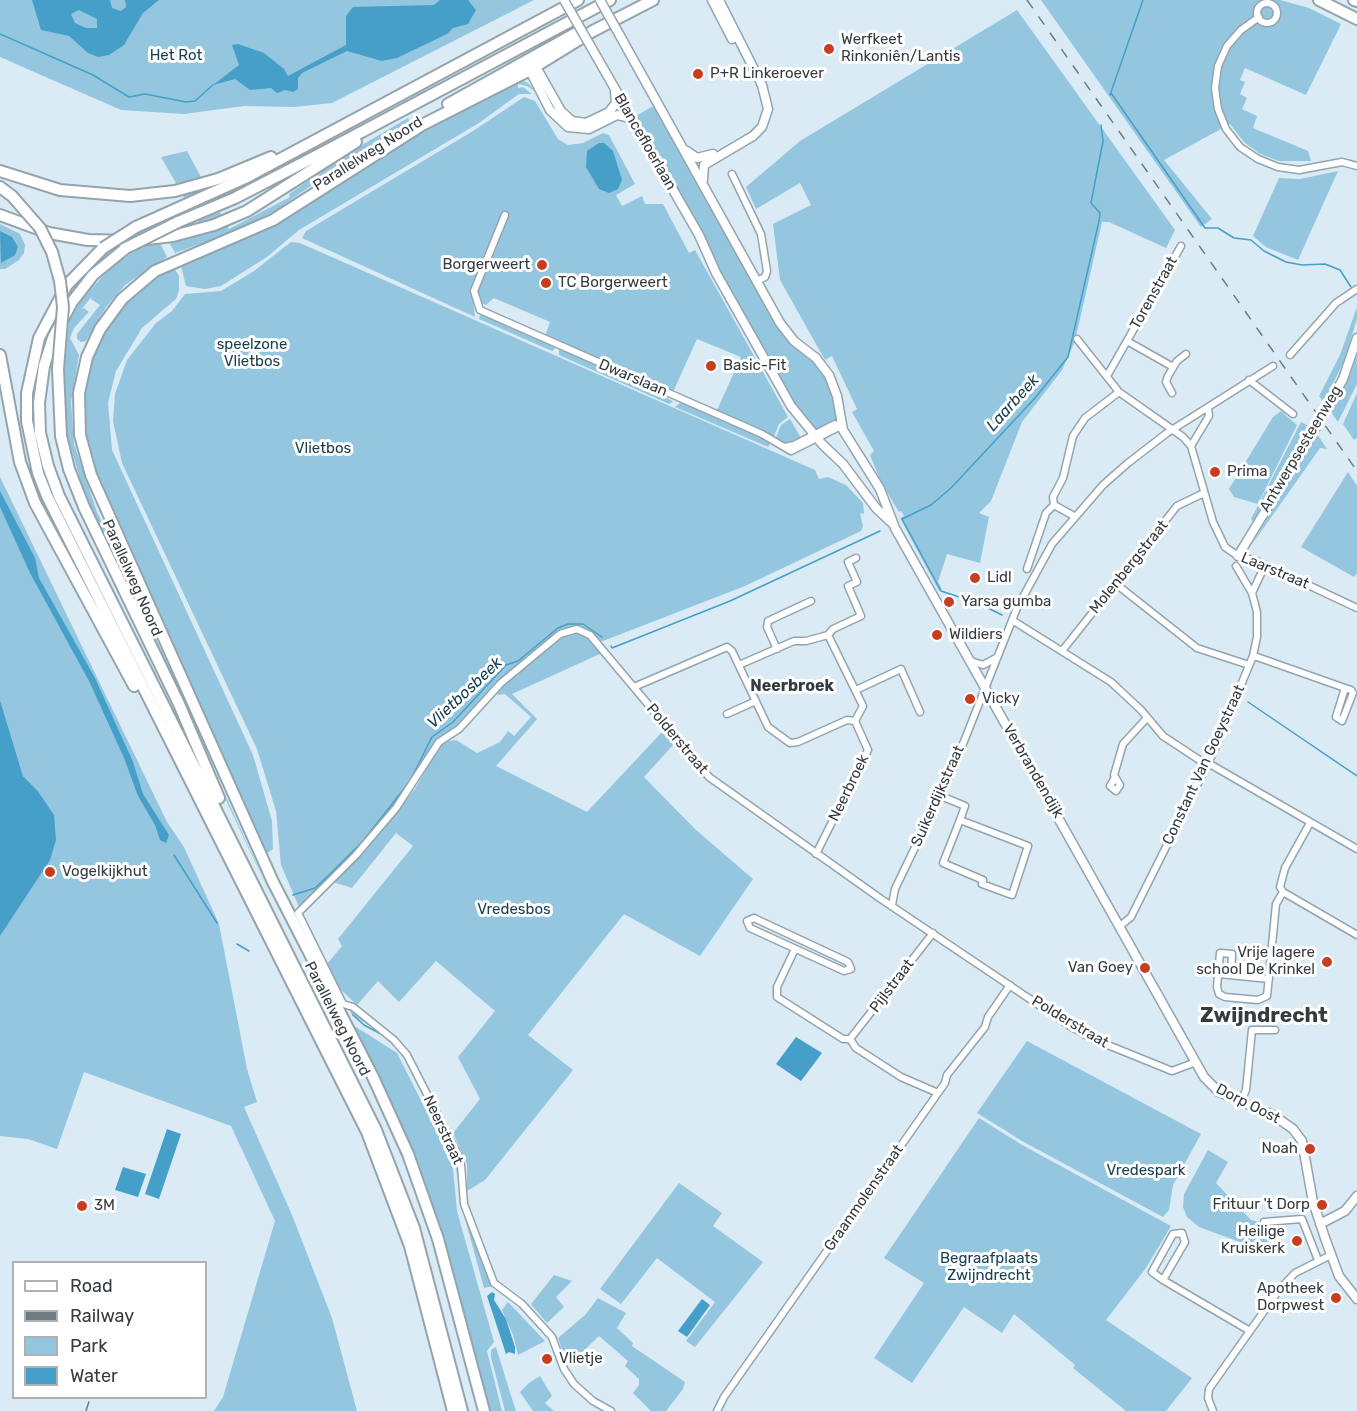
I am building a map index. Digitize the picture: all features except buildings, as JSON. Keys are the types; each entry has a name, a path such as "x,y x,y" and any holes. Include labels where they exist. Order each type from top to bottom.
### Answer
{"highway":[{"path":"462,1411 452,1389 410,1246 367,1132 47,496 31,448 27,393 39,338 67,285 104,248 136,227 245,178 578,0"},
{"path":"453,1411 452,1389 414,1228 395,1174 354,1082 59,496 48,466 40,433 39,403 44,366 53,338 72,302 86,284 126,248 178,222 235,198 610,0"},
{"name":"Parallelweg Noord","path":"484,1411 438,1239 408,1154 373,1077 273,882 95,485 84,456 78,414 82,372 92,345 110,315 136,286 168,264 273,220 422,125 530,66 637,0"},
{"path":"530,66 653,0"},
{"path":"1319,0 1357,19"},
{"path":"1332,0 1357,13"},
{"name":"Parallelweg Noord","path":"479,1411 434,1241 406,1163 367,1077 270,886 87,479 75,438 74,402 79,366 89,341 113,302 138,278 167,259 268,218 371,150 495,76 530,66"},
{"path":"0,215 49,233 88,240 130,241 194,231 231,219 268,200 368,134 380,122"},
{"path":"0,171 33,183 83,194 150,195 218,179 285,150 299,149"},
{"path":"0,187 12,196 40,228 52,252 60,281 63,307 58,369 61,436 69,469 84,507 179,704 242,857"},
{"path":"0,355 15,441 36,503 143,702 175,752"},
{"path":"448,1411 452,1389"},
{"path":"452,1389 468,1411"}],"main road":[{"name":"Blancefloerlaan","path":"564,0 699,235 724,286"},
{"name":"Blancefloerlaan","path":"600,0 749,266"},
{"path":"682,147 697,158 709,156 750,134 762,115 760,91 712,0"},
{"path":"706,189 702,174 705,165 753,136 762,127 768,109 762,85 718,0"},
{"path":"530,66 561,111 568,119 578,123 593,120 613,108 616,98 612,83"},
{"path":"530,66 555,117 568,127 589,129 614,116 622,115 638,129"},
{"name":"Verbrandendijk","path":"749,266 786,332 816,358 829,375 837,396 841,426 880,489 892,523 1120,926"},
{"name":"Verbrandendijk","path":"724,286 791,406 813,435 843,464 876,508 892,523"},
{"name":"Antwerpsesteenweg","path":"1237,561 1343,379 1357,338"},
{"name":"Dorp Oost","path":"1120,926 1196,1062 1213,1087 1273,1114 1297,1132 1304,1148 1313,1202 1331,1255 1339,1276 1357,1299"},
{"path":"1320,1224 1345,1211 1357,1196"}],"street":[{"path":"1259,17 1241,30 1227,46 1218,66 1215,88 1218,110 1226,129 1249,153 1278,167 1299,170 1342,162 1357,166"},
{"path":"732,174 761,234 767,271 765,277 757,282"},
{"name":"Dwarslaan","path":"505,215 474,291 480,310 762,434 784,447"},
{"name":"Torenstraat","path":"1107,376 1181,246"},
{"path":"1290,355 1336,303 1357,289"},
{"path":"1077,339 1119,392 1173,430 1191,446 1209,416 1208,408"},
{"name":"Torenstraat","path":"1127,341 1173,366"},
{"path":"1172,393 1166,382 1173,366 1186,354"},
{"name":"Suikerdijkstraat","path":"892,905 895,889 941,796 1027,586 1052,544 1074,516 1122,468 1173,430 1273,366"},
{"path":"1249,380 1293,414"},
{"path":"1054,505 1053,497 1063,478 1073,436 1091,412 1119,392"},
{"path":"784,447 841,426"},
{"path":"784,447 794,451 813,435"},
{"name":"Laarstraat","path":"1191,446 1204,493 1222,543 1237,561 1265,565 1357,609"},
{"name":"Molenbergstraat","path":"1062,651 1177,506 1204,493"},
{"path":"1054,505 1074,516"},
{"path":"1027,569 1046,513 1054,505"},
{"path":"739,665 794,640 806,641 828,635 833,629 861,616 848,586 857,582 848,562 856,558"},
{"name":"Constant Van Goeystraat","path":"1120,926 1131,917 1208,764 1252,656 1258,620 1252,593 1237,561"},
{"path":"1252,593 1265,565"},
{"path":"1116,584 1197,648 1249,665"},
{"path":"777,648 767,627 768,621 811,601"},
{"path":"1012,620 1111,682 1141,710 1146,719 1163,736 1357,849"},
{"name":"Polderstraat","path":"298,913 356,855 396,808 439,742 459,729 501,683 550,640 572,630 585,632 704,772 740,801 1070,1026 1110,1047 1172,1071 1196,1062"},
{"path":"634,687 720,648 727,647 732,651 768,727 792,744 847,720 855,721 863,706 828,635"},
{"path":"971,661 987,665 998,656"},
{"path":"1252,656 1345,688 1353,693 1342,721 1336,717 1345,688"},
{"path":"856,690 901,669 920,711"},
{"path":"727,714 756,701"},
{"path":"1114,779 1123,744 1146,719"},
{"name":"Neerbroek","path":"816,854 867,756 868,750 855,721"},
{"path":"941,796 965,806 943,863 983,880 982,884 1012,895 1028,846 960,820"},
{"path":"1310,823 1285,868 1280,887 1283,892 1357,935"},
{"path":"1231,975 1232,954 1220,953 1217,990 1225,997 1262,1000 1268,993 1276,901 1283,892"},
{"name":"Neerstraat","path":"298,913 343,1004 353,1007 372,1022 394,1040 407,1055 458,1155 464,1203 494,1283 522,1304 552,1337 564,1369 574,1384 610,1411"},
{"path":"754,918 848,962 851,969 844,971 795,949 750,928 747,921 754,918"},
{"name":"Pijlstraat","path":"850,1040 933,933"},
{"path":"795,949 776,990 780,1001 843,1039 850,1040 856,1048 901,1077 938,1093"},
{"path":"1219,974 1269,979"},
{"name":"Graanmolenstraat","path":"717,1411 724,1397 938,1093 947,1075 959,1058 966,1053 1010,985"},
{"path":"1241,1101 1246,1090 1252,1030 1275,1030"},
{"path":"1264,1222 1302,1219 1318,1260"},
{"path":"1163,1280 1185,1242 1182,1233 1173,1234 1152,1272 1163,1280 1250,1331"},
{"path":"1213,1411 1208,1398 1209,1389 1292,1275 1331,1255"},
{"path":"1348,1288 1357,1283"}],"green space":[{"name":"Het Rot","path":"0,0 534,0 332,103 294,107 244,106 184,114 121,110 0,57"},
{"path":"1041,0 1280,0 1309,8 1341,24 1306,95 1245,68 1240,80 1245,82 1240,94 1247,98 1242,109 1257,116 1253,128 1308,151 1311,161 1279,161 1260,154 1244,142 1230,124 1164,160 1212,219 1201,227"},
{"path":"1017,10 1175,230 1166,248 1109,222 1102,222 1075,341 1062,370 1022,422 991,501 979,513 989,517 980,563 947,554 938,582 942,589 939,591 900,518 904,516 901,511 899,512 881,482 870,455 874,451 852,412 857,409 832,356 825,360 780,280 773,224 811,205 800,183 756,209 746,187 800,141"},
{"path":"523,81 536,92 527,86 518,84 518,88 523,87 532,94 519,94 479,123 299,230 267,257 221,286 205,289 186,286 180,262 212,249 208,241 175,253 169,242 205,234 161,157 187,151 229,229 290,197 289,194 350,152 408,118 411,123 343,163 275,211 231,233 235,240 395,144 514,82"},
{"path":"524,97 535,101 558,139 568,145 583,143 603,133 609,135 635,184 616,195 622,206 642,196 645,204 663,204 689,253 695,250 788,417 779,424 773,439 714,411 718,408 741,357 697,339 673,392 545,336 550,322 494,298 486,305 473,300 475,317 302,238 306,231 473,131"},
{"path":"655,105 776,320 815,360 830,380 838,419 818,431 795,408 634,117"},
{"path":"1338,171 1298,260 1266,247 1253,236 1279,178 1300,179"},
{"path":"0,224 20,234 25,245 24,253 19,260 5,269 0,269"},
{"name":"Vlietbos","path":"291,242 300,243 815,470 819,479 828,477 846,485 863,503 864,514 860,513 863,526 861,531 745,586 603,641 599,641 581,627 571,626 552,637 504,679 464,720 438,739 394,808 369,838 299,907 281,865 276,811 257,749 122,463 113,421 115,394 127,360 156,323 172,311 185,294 221,291 254,271"},
{"path":"160,243 167,257 125,285 106,307 86,341 81,342 77,339 77,334 100,305 91,299 92,296 81,310 84,308 89,312 74,328 70,338 79,355 71,402 74,444 97,512 185,701 206,753 273,900 224,796 169,670 96,521 80,479 67,434 64,370 69,320 84,296 110,269 141,246"},
{"path":"172,265 179,276 179,290 176,299 142,328 116,371 108,403 112,450 253,755 272,821 273,849 266,854 294,913 350,1026 353,1025 397,1053 447,1152 453,1169 457,1211 494,1342 487,1351 502,1411 486,1411 435,1217 271,867 101,493 82,428 86,373 104,327 138,288"},
{"path":"1357,307 1357,319 1343,363 1324,402 1319,396 1340,355"},
{"path":"480,315 492,318 557,347 552,351 479,319"},
{"path":"559,348 673,402 669,404 559,355"},
{"path":"1357,356 1357,384 1338,422 1331,412 1347,383"},
{"path":"1357,393 1357,438 1354,440 1343,424"},
{"path":"681,402 758,436 770,444 768,447 675,407"},
{"path":"1281,411 1297,425 1258,504 1234,497 1229,489 1273,417"},
{"path":"790,419 801,438 787,445 775,440 781,425"},
{"path":"1301,422 1309,426 1253,521 1251,519"},
{"path":"1317,434 1327,449 1320,448 1251,546"},
{"path":"1348,472 1357,486 1357,573 1354,577 1301,547"},
{"path":"0,477 167,822 184,847 219,924 247,1069 257,1102 244,1107 292,1215 332,1318 357,1411 214,1411 223,1397 275,1221 231,1126 84,1072 57,1149 28,1139 0,1136 0,936 12,915 37,790 23,776 0,700"},
{"name":"Vredesbos","path":"576,631 586,635 602,653 512,694 537,719 496,766 587,812 663,731 674,744 644,777 695,829 753,879 700,956 624,914 528,1035 573,1070 485,1180 467,1191 467,1164 453,1133 480,1099 458,1057 495,1011 436,961 399,1002 378,981 357,1005 339,988 327,964 342,946 338,939 413,846 396,833 352,888 333,882 386,825 415,789 442,742 456,740 477,753 500,742 508,731 514,736 531,717 505,694 498,695 496,691 561,635"},
{"path":"348,1007 392,1039 405,1053 456,1155 460,1171 461,1199 493,1286 484,1288 462,1208 454,1155 403,1054 380,1032 352,1015"},
{"path":"1027,1041 1201,1134 1173,1185 1169,1210 1163,1217 1022,1141 977,1113"},
{"name":"Begraafplaats Zwijndrecht","path":"979,1118 1022,1145 1171,1226 1146,1268 1106,1320 1192,1378 1166,1411 1126,1411 1073,1368 1075,1365 1014,1314 1002,1333 964,1307 912,1383 874,1358 924,1283 884,1258"},
{"name":"Vredespark","path":"1208,1150 1228,1162 1216,1183 1251,1220 1271,1225 1284,1250 1275,1255 1199,1227 1187,1217 1183,1207 1184,1194"},
{"path":"679,1183 722,1213 713,1226 763,1262 695,1347 686,1341 715,1302 657,1258 621,1304 600,1289"},
{"path":"554,1275 572,1281 556,1297 564,1307 547,1323 531,1304"},
{"path":"598,1298 626,1313 617,1328 633,1343 632,1346 685,1382 683,1389 666,1411 651,1411 633,1393 639,1385 639,1379 625,1366 628,1361 599,1336 568,1366 558,1338 585,1315"},
{"path":"508,1302 545,1341 518,1355 513,1335 502,1310"},
{"path":"496,1347 516,1411 505,1411 491,1357 491,1350"},
{"path":"540,1376 552,1396 545,1403 554,1411 533,1411 520,1392"}],"water":[{"path":"32,0 110,0 112,8 121,11 126,7 125,0 159,0 143,13 124,45 109,55 98,57 88,53 69,36 41,30","holes":["79,10 97,19 97,28 86,28 75,23 71,14"]},
{"path":"440,0 468,0 476,10 468,24 453,28 447,34 397,58 382,61 347,51 302,73 298,78 298,89 293,92 285,90 277,93 271,88 250,90 235,79 213,85 239,65 232,45 238,44 264,53 284,69 288,76 346,45 346,16 353,7 434,5"},
{"path":"599,143 604,143 613,151 622,180 618,189 609,193 599,189 586,167 587,151"},
{"path":"0,231 12,237 18,247 15,255 1,263"},
{"path":"0,491 35,558 39,578 95,678 133,762 143,794 169,835 166,843 160,840 155,825 138,796 124,758 89,681 30,573 0,507"},
{"path":"0,700 23,776 37,790 54,815 56,840 50,860 0,936"},
{"path":"796,1037 822,1053 801,1081 776,1064"},
{"path":"167,1129 181,1134 159,1199 145,1194"},
{"path":"123,1167 146,1174 138,1197 115,1190"},
{"path":"492,1292 495,1294 494,1300 506,1319 515,1354 509,1352 506,1354 487,1296"},
{"path":"702,1299 710,1305 687,1337 678,1331"}],"waterway":[{"name":"Laarbeek","path":"1110,95 1143,0"},
{"path":"0,34 93,75 129,97 145,94 186,102 195,101 213,85"},
{"path":"1111,93 1205,228 1218,228 1234,238 1251,240 1264,251 1286,262 1302,265 1325,264 1340,270 1351,287"},
{"name":"Laarbeek","path":"1002,615 978,603 941,591 902,519 931,505 951,488 1035,398 1068,357 1099,221 1100,213 1091,203 1103,141 1101,125"},
{"name":"Vlietbosbeek","path":"611,646 612,648 730,601 880,531"},
{"name":"Vlietbosbeek","path":"410,781 432,737 453,722 506,665 518,661 558,628 568,624 583,624 602,637"},
{"name":"Laarbeek","path":"1248,702 1357,776"},
{"name":"Vlietbosbeek","path":"293,895 315,888 330,874 363,841 407,785"},
{"path":"174,855 217,923"},
{"path":"237,944 249,951"},
{"path":"353,1015 364,1025 379,1033"}],"railway":[{"path":"1027,0 1357,471"},
{"path":"86,1411 90,1399"}],"place":[{"name":"Werfkeet Rinkoniên/Lantis","path":"829,49"},
{"name":"P+R Linkeroever","path":"698,74"},
{"name":"Borgerweert","path":"542,265"},
{"name":"TC Borgerweert","path":"546,283"},
{"name":"Basic-Fit","path":"711,366"},
{"name":"Prima","path":"1215,472"},
{"name":"Lidl","path":"975,578"},
{"name":"Yarsa gumba","path":"949,602"},
{"name":"Wildiers","path":"937,635"},
{"name":"Vicky","path":"970,699"},
{"name":"Vogelkijkhut","path":"50,872"},
{"name":"Vrije lagere school De Krinkel","path":"1327,962"},
{"name":"Van Goey","path":"1145,968"},
{"name":"Noah","path":"1310,1149"},
{"name":"Frituur 't Dorp","path":"1322,1205"},
{"name":"3M","path":"82,1206"},
{"name":"Heilige Kruiskerk","path":"1297,1241"},
{"name":"Apotheek Dorpwest","path":"1336,1298"},
{"name":"Vlietje","path":"547,1359"}],"district":[{"name":"Neerbroek","path":"792,686"},
{"name":"Zwijndrecht","path":"1264,1016"}],"park label":[{"name":"speelzone Vlietbos","path":"252,354"}]}
